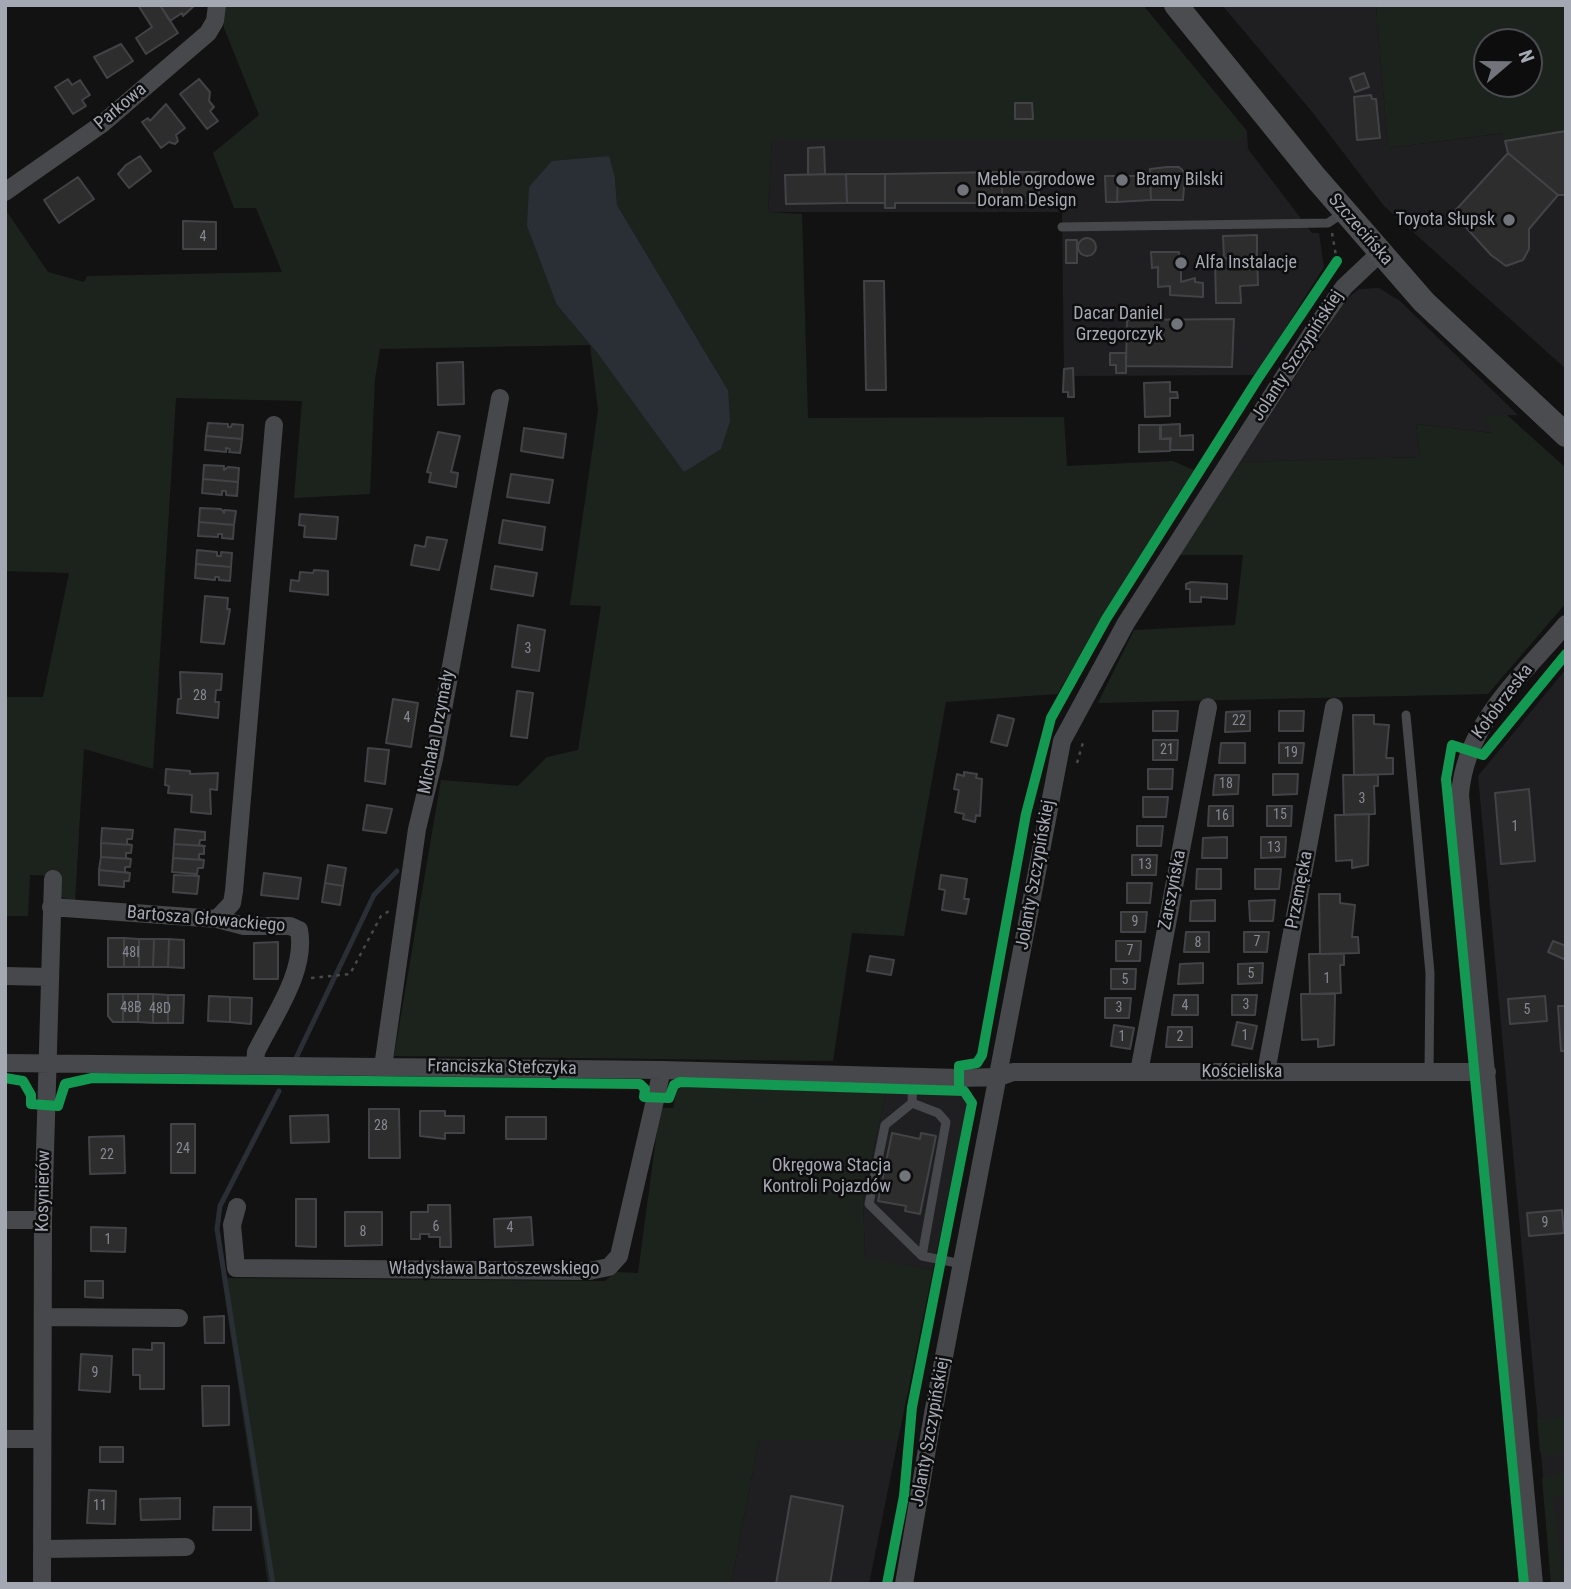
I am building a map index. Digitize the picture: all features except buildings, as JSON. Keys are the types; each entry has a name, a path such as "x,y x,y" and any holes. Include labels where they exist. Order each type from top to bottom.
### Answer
{"main road":[{"name":"Szczecińska","path":"1175,5 1380,253 1462,340 1566,435"}],"street":[{"name":"Parkowa","path":"5,192 102,124 208,33 215,20 217,5"},
{"name":"Jolanty Szczypińskiej","path":"904,1584 1056,761 1068,727 1126,623 1314,330 1344,287 1380,253"},
{"name":"Michała Drzymały","path":"383,1067 417,829 434,759 500,398"},
{"path":"217,919 232,903 234,891 274,425"},
{"name":"Kołobrzeska","path":"1534,1584 1462,828 1461,772 1472,741 1487,718 1566,624"},
{"name":"Zarszyńska","path":"1139,1072 1208,707"},
{"name":"Przemęcka","path":"1266,1072 1334,707"},
{"path":"47,1064 53,879"},
{"name":"Bartosza Głowackiego","path":"51,907 217,919 244,926 290,926 299,930 301,940 296,970 256,1052 255,1066"},
{"path":"5,976 49,977"},
{"name":"Franciszka Stefczyka","path":"5,1063 662,1070 999,1077"},
{"name":"Kosynierów","path":"42,1584 43,1220 47,1064"},
{"name":"Władysława Bartoszewskiego","path":"237,1206 232,1225 236,1268 589,1271 609,1268 619,1256 662,1070"},
{"name":"Kościeliska","path":"999,1077 1013,1072 1487,1072"},
{"path":"5,1220 43,1220"},
{"path":"43,1317 179,1318"},
{"path":"5,1439 42,1439"},
{"path":"42,1549 186,1547"}],"lane":[{"path":"1062,227 1328,223 1345,212"},
{"path":"1406,715 1430,973 1429,1072"},
{"path":"913,1077 912,1103 885,1125 869,1204 922,1256 962,1264"},
{"path":"912,1103 927,1107 946,1122 922,1256"}],"path":[{"path":"1074,774 1085,736"},
{"path":"329,975 350,974 381,916 406,907"}],"shaded area":[{"path":"224,5 1143,5 1247,131 1240,140 772,140 768,212 802,214 808,418 1064,417 1067,466 1173,461 1196,471 1057,694 946,702 904,936 852,933 833,1061 394,1056 441,780 518,786 547,757 578,750 601,606 570,605 598,410 590,345 380,349 375,379 370,494 294,498 302,401 176,398 153,769 84,749 75,901 63,898 59,876 30,875 28,916 5,916 5,697 43,697 69,573 5,571 5,209 48,272 84,282 87,276 282,272 256,208 234,208 213,153 259,115 224,28","holes":["615,178 617,205 728,390 599,355 557,305"]},
{"path":"1222,5 1376,5 1388,148 1505,133 1505,140 1566,131 1566,369 1384,206 1313,113"},
{"path":"1376,5 1566,5 1566,131 1505,141 1504,133 1388,148"},
{"path":"1247,131 1248,149 1312,233 1319,233 1324,267 1256,375 1064,376 1062,212 768,212 772,140 1239,140"},
{"path":"609,156 615,178 617,205 728,390 730,421 721,449 684,472 599,355 557,305 527,226 529,187 552,161"},
{"path":"1379,288 1400,301 1518,415 1485,415 1493,433 1416,424 1420,457 1240,462 1345,300 1359,289"},
{"path":"1484,415 1507,415 1566,468 1566,603 1488,694 1098,703 1134,630 1235,625 1243,555 1179,555 1240,462 1420,457 1416,424 1492,433"},
{"path":"1566,669 1566,1584 1553,1584 1478,776"},
{"path":"681,1087 886,1093 863,1199 865,1257 933,1270 898,1440 759,1440 731,1584 268,1584 222,1278 605,1281 616,1272 638,1273 660,1108 673,1108 677,1091"},
{"path":"886,1093 960,1093 965,1094 968,1100 933,1270 865,1258 863,1199"},
{"path":"1566,1417 1566,1454 1550,1456 1540,1452 1537,1419"},
{"path":"759,1440 898,1440 869,1584 731,1584"},
{"path":"1566,1472 1566,1495 1553,1496 1563,1584 1551,1584 1542,1478"}],"waterway":[{"path":"296,1058 374,895 397,871"},
{"path":"273,1584 217,1229 220,1206 279,1091"}],"cycle path":[{"path":"959,1090 959,1066 977,1063 982,1055 1026,814 1051,718 1106,619 1257,380 1337,261"},
{"path":"1524,1584 1446,779 1452,745 1483,755 1566,654"},
{"path":"5,1078 23,1081 31,1095 31,1104 58,1106 65,1084 92,1078 640,1084 645,1089 644,1097 669,1098 674,1085 680,1082 964,1091 972,1103 912,1407 904,1496 887,1584"}],"place":[{"name":"Bramy Bilski","path":"1122,180"},
{"name":"Meble ogrodowe Doram Design","path":"963,190"},
{"name":"Toyota Słupsk","path":"1509,220"},
{"name":"Alfa Instalacje","path":"1181,263"},
{"name":"Dacar Daniel Grzegorczyk","path":"1177,324"},
{"name":"Okręgowa Stacja Kontroli Pojazdów","path":"905,1176"}]}
